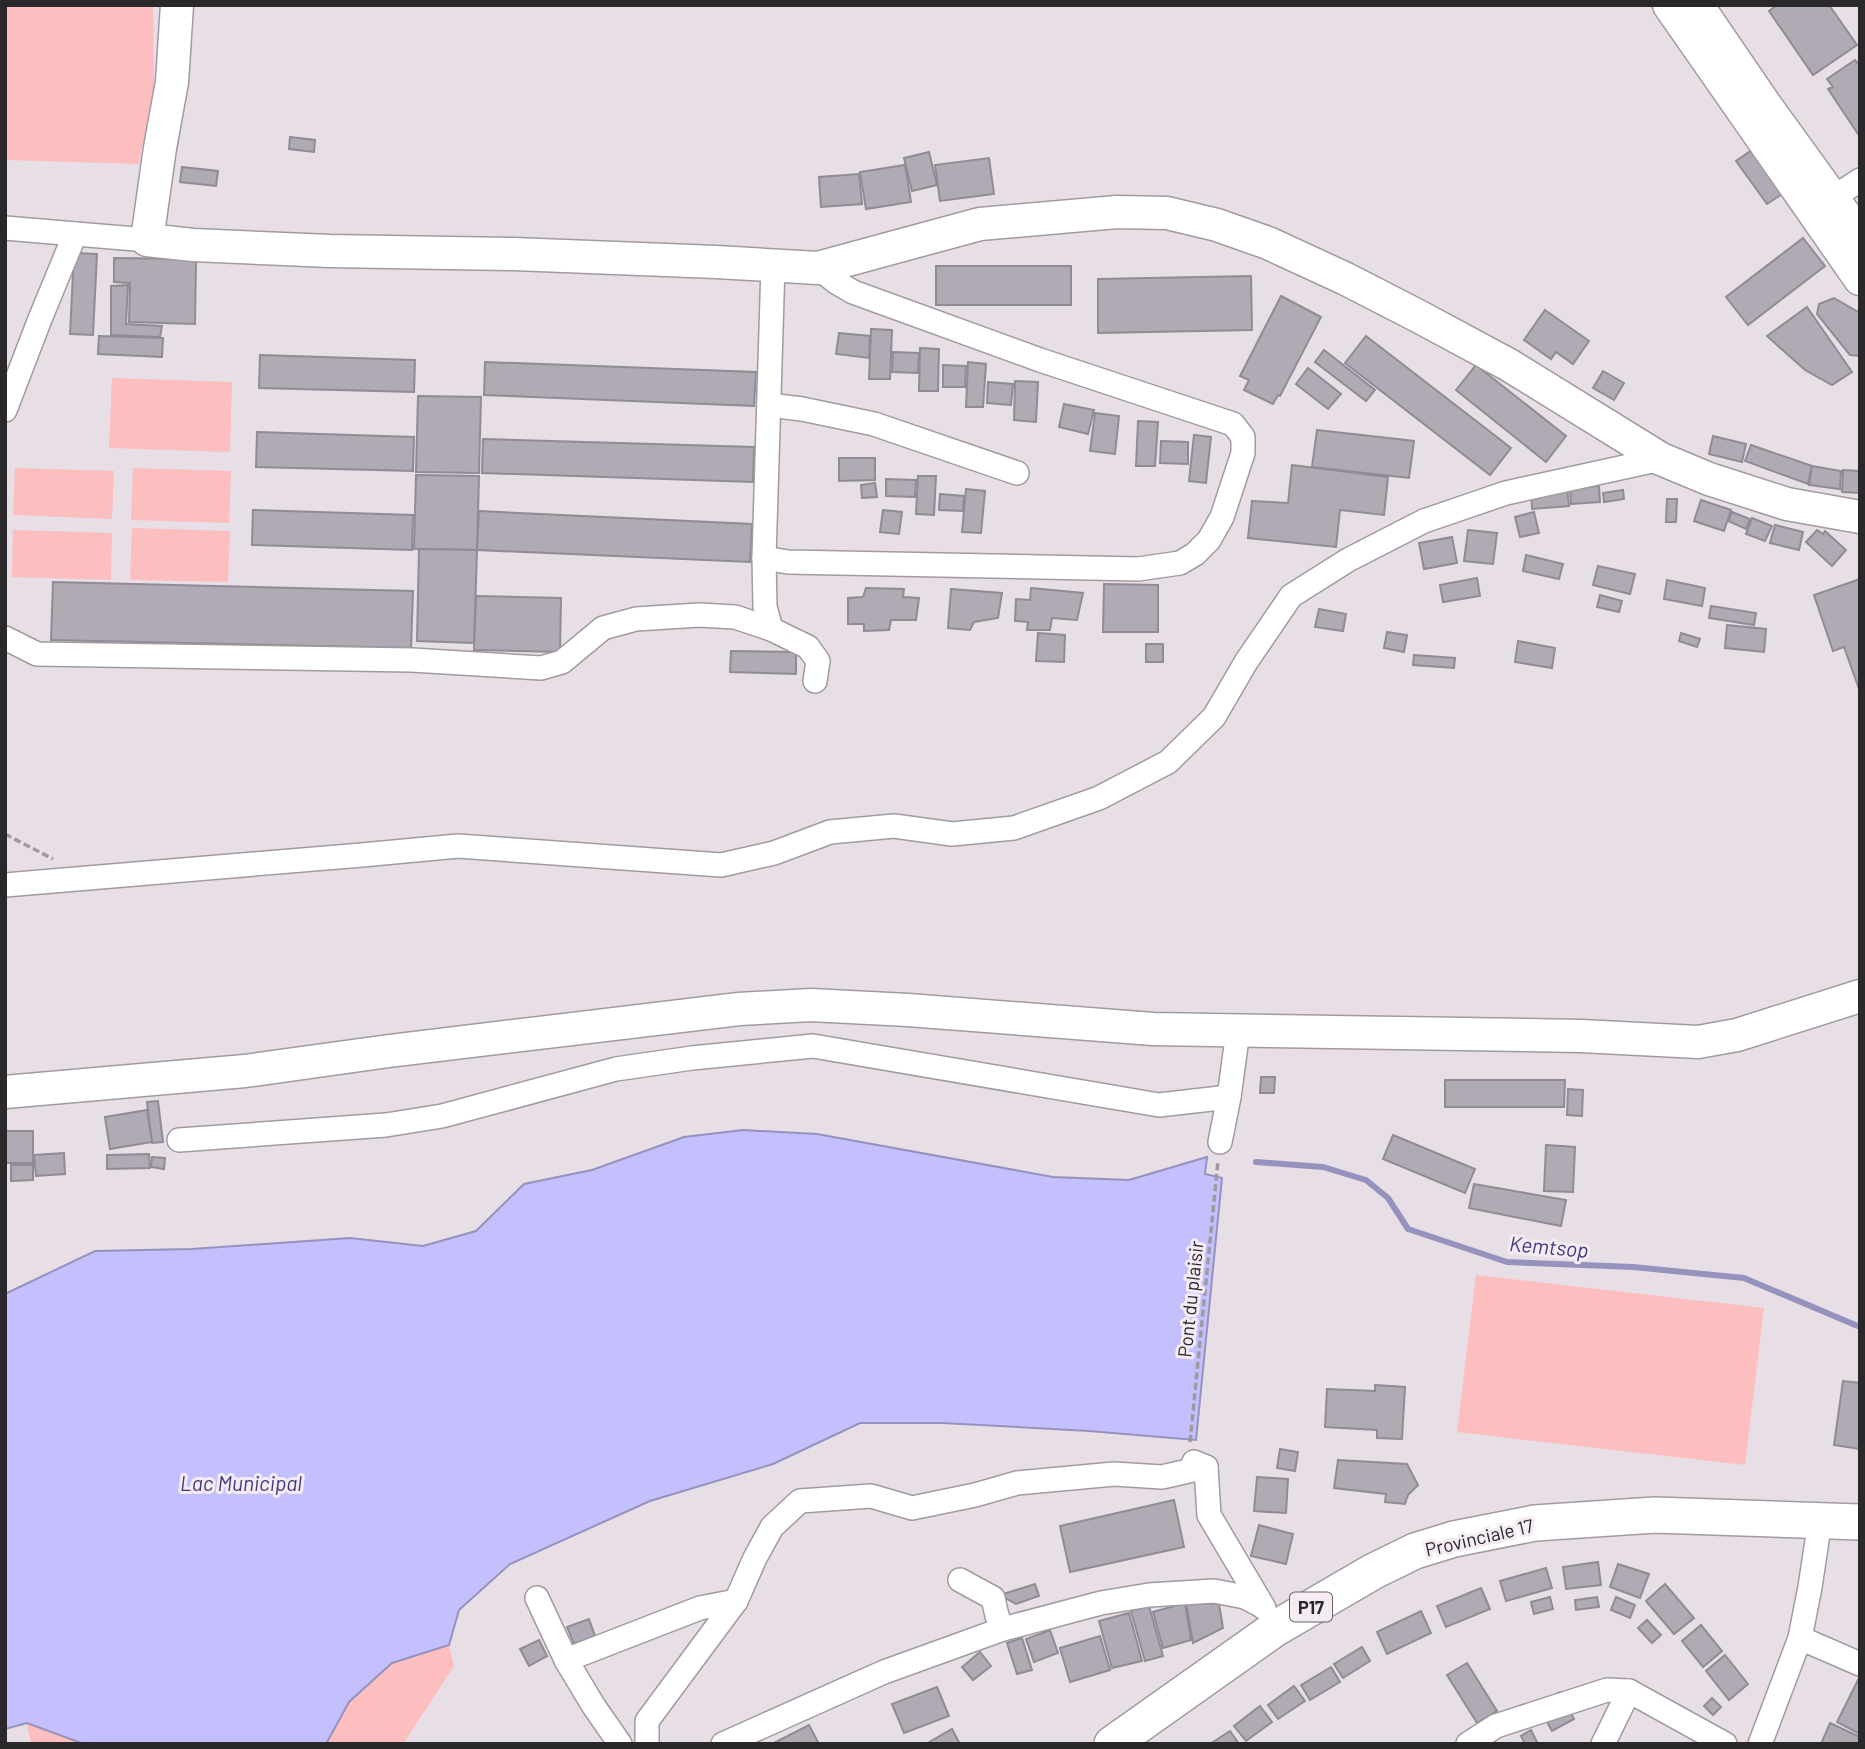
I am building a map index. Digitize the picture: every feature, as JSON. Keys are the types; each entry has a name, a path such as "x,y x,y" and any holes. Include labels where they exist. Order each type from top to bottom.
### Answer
{"main road":[{"name":"Provinciale 17","path":"1112,1744 1269,1617 1415,1551 1454,1539 1535,1523 1655,1515 1860,1522"}],"street":[{"path":"147,240 172,82 177,5"},
{"path":"1670,5 1823,204 1860,236"},
{"path":"1697,5 1766,106 1823,204 1860,279"},
{"path":"1823,204 1860,180"},
{"path":"5,228 193,245 330,251 514,254 818,268 980,224 1117,212 1167,213 1217,225 1268,243 1346,279 1508,365 1661,459 1709,479 1787,504 1860,517"},
{"path":"5,410 75,234"},
{"path":"771,629 765,607 764,558 773,265"},
{"path":"764,558 788,562 1138,569 1180,563 1195,554 1209,540 1222,517 1242,453 1243,437 1233,424 1040,360 853,292 818,268"},
{"path":"769,405 874,424 1017,473"},
{"path":"5,885 458,846 721,865 774,853 830,832 894,827 952,834 1014,828 1099,798 1168,762 1214,718 1246,662 1291,596 1348,560 1423,521 1506,493 1661,459"},
{"path":"5,638 37,654 412,660 541,668 562,662 603,628 636,620 699,615 735,617 771,629 808,647 818,661 815,681"},
{"path":"5,1092 245,1071 403,1049 739,1009 811,1005 1153,1029 1581,1036 1698,1042 1737,1035 1860,996"},
{"path":"1220,1142 1238,1031"},
{"path":"179,1140 386,1125 442,1116 616,1069 692,1058 813,1046 1158,1105 1229,1097"},
{"path":"647,1744 647,1721 736,1601 772,1527 800,1501 871,1496 912,1508 1017,1483 1114,1474 1163,1477 1197,1463 1209,1515 1269,1617"},
{"path":"1759,1744 1800,1638 1820,1521"},
{"path":"960,1580 993,1598 1003,1629"},
{"path":"723,1744 884,1672 1003,1629 1101,1603 1149,1595 1214,1591 1245,1597 1269,1617"},
{"path":"537,1598 566,1660 620,1744"},
{"path":"566,1660 700,1608 736,1601"},
{"path":"1800,1638 1860,1664"},
{"path":"1468,1744 1496,1726 1607,1690 1629,1691 1725,1744"},
{"path":"1603,1744 1629,1691"}],"path":[{"path":"5,834 46,854 85,878"},
{"name":"Pont du plaisir","path":"1197,1463 1220,1142"}],"shaded area":[{"path":"5,5 153,5 154,84 139,164 5,160"},
{"path":"112,378 232,382 230,452 109,448"},
{"path":"15,468 114,471 112,519 13,515"},
{"path":"133,468 231,471 229,523 131,520"},
{"path":"132,528 230,531 228,582 130,580"},
{"path":"13,530 112,533 111,580 12,577"},
{"path":"1476,1275 1764,1308 1745,1465 1457,1432"},
{"path":"449,1645 454,1666 403,1744 326,1744 349,1702 392,1663"},
{"path":"27,1723 84,1744 31,1744"}],"water":[{"name":"Lac Municipal","path":"743,1130 817,1134 1053,1177 1129,1180 1207,1157 1205,1174 1222,1178 1196,1440 943,1423 860,1423 773,1464 650,1501 510,1564 459,1610 449,1645 392,1663 349,1702 326,1744 84,1744 27,1723 5,1729 5,1294 95,1251 192,1249 350,1238 423,1246 476,1231 524,1184 592,1170 684,1137"}],"building":[{"path":"1777,5 1829,5 1857,45 1813,75 1769,11"},
{"path":"1855,60 1860,66 1860,137 1828,89 1833,87 1827,79"},
{"path":"290,137 315,140 314,152 289,149"},
{"path":"1752,150 1782,194 1767,204 1736,161"},
{"path":"929,152 937,185 912,191 904,158"},
{"path":"989,158 994,194 940,201 935,165"},
{"path":"905,165 911,202 866,209 860,172"},
{"path":"182,167 218,171 216,186 180,182"},
{"path":"859,174 862,204 821,207 819,177"},
{"path":"1803,238 1825,266 1748,325 1726,297"},
{"path":"74,253 97,254 93,335 70,334"},
{"path":"114,258 196,259 195,324 129,322 130,283 114,282"},
{"path":"936,266 1071,266 1071,305 936,305"},
{"path":"1251,276 1252,330 1098,333 1098,279"},
{"path":"128,285 126,324 162,326 160,337 111,335 111,286"},
{"path":"1281,296 1321,317 1280,396 1278,395 1273,404 1244,390 1249,380 1240,376"},
{"path":"1834,298 1860,313 1860,356 1850,355 1817,314 1819,304"},
{"path":"1807,307 1852,372 1832,385 1805,370 1767,336"},
{"path":"1545,310 1589,341 1573,364 1556,352 1551,359 1524,340"},
{"path":"871,329 892,330 890,379 869,379"},
{"path":"839,333 870,336 869,358 836,354"},
{"path":"99,336 163,338 162,357 98,354"},
{"path":"1366,336 1511,448 1490,475 1345,363"},
{"path":"920,348 939,349 938,391 919,391"},
{"path":"1324,350 1375,390 1366,401 1315,362"},
{"path":"893,352 919,353 918,373 892,372"},
{"path":"260,355 415,360 414,392 259,388"},
{"path":"485,362 756,372 754,406 484,395"},
{"path":"968,362 986,364 983,407 966,407"},
{"path":"943,365 966,366 965,387 943,387"},
{"path":"1476,365 1566,436 1546,462 1456,390"},
{"path":"1308,368 1341,394 1328,409 1296,384"},
{"path":"1603,371 1624,383 1614,400 1593,388"},
{"path":"1015,381 1038,382 1036,422 1014,420"},
{"path":"988,382 1013,384 1011,405 987,403"},
{"path":"418,396 481,397 479,473 416,472"},
{"path":"1064,404 1094,410 1088,434 1059,427"},
{"path":"1095,413 1119,416 1115,454 1090,451"},
{"path":"1138,421 1158,422 1155,466 1136,466"},
{"path":"1317,430 1414,441 1409,478 1312,467"},
{"path":"257,432 414,437 413,471 256,467"},
{"path":"1194,435 1211,437 1206,483 1189,481"},
{"path":"1713,436 1746,444 1742,462 1709,454"},
{"path":"483,439 754,447 753,482 482,473"},
{"path":"1161,441 1188,442 1188,464 1160,463"},
{"path":"1751,445 1812,466 1808,484 1745,461"},
{"path":"839,458 875,458 875,480 839,481"},
{"path":"1292,465 1388,477 1384,515 1340,510 1336,547 1248,538 1252,501 1288,503"},
{"path":"1812,466 1841,471 1840,489 1809,485"},
{"path":"1843,470 1860,471 1860,493 1842,492"},
{"path":"416,475 479,476 477,550 414,549"},
{"path":"918,476 936,476 934,515 916,514"},
{"path":"886,479 916,480 915,497 886,496"},
{"path":"875,483 877,497 862,498 861,485"},
{"path":"1567,486 1569,506 1532,509 1531,488"},
{"path":"1599,486 1600,502 1571,504 1570,488"},
{"path":"966,489 985,491 981,533 962,532"},
{"path":"1623,490 1624,499 1604,502 1603,493"},
{"path":"940,494 964,496 963,511 939,510"},
{"path":"1667,499 1677,499 1676,522 1666,522"},
{"path":"1701,500 1731,510 1724,531 1694,521"},
{"path":"253,510 413,515 412,550 252,545"},
{"path":"883,510 902,512 899,534 880,532"},
{"path":"479,511 752,524 750,562 477,550"},
{"path":"1534,512 1539,533 1520,537 1515,517"},
{"path":"1732,512 1750,519 1746,529 1728,521"},
{"path":"1752,518 1772,526 1765,541 1746,534"},
{"path":"1775,525 1803,532 1799,550 1770,543"},
{"path":"1468,530 1497,533 1493,564 1464,561"},
{"path":"1817,530 1823,534 1825,531 1846,550 1832,566 1806,542"},
{"path":"1452,537 1457,563 1424,569 1419,543"},
{"path":"419,549 477,550 474,643 417,641"},
{"path":"1526,555 1563,564 1559,579 1523,571"},
{"path":"1598,566 1635,574 1630,594 1593,585"},
{"path":"1477,578 1480,596 1443,602 1440,585"},
{"path":"1860,579 1859,689 1844,647 1833,651 1814,595"},
{"path":"1667,580 1705,588 1702,606 1664,599"},
{"path":"53,582 413,591 411,648 51,640"},
{"path":"1104,584 1158,585 1158,632 1103,632"},
{"path":"866,588 904,589 903,597 919,598 916,620 891,620 889,630 864,631 864,624 848,624 848,598 863,597"},
{"path":"1031,588 1083,593 1077,620 1052,618 1050,630 1027,630 1028,622 1015,621 1016,599 1030,600"},
{"path":"951,589 1002,593 998,618 974,622 970,630 948,628"},
{"path":"1600,595 1622,601 1619,612 1597,607"},
{"path":"476,596 561,598 560,652 474,650"},
{"path":"1711,606 1756,613 1754,625 1709,618"},
{"path":"1319,609 1346,614 1343,631 1315,627"},
{"path":"1727,625 1766,629 1764,652 1725,648"},
{"path":"1387,632 1407,635 1404,652 1384,648"},
{"path":"1038,633 1065,635 1064,662 1036,661"},
{"path":"1681,633 1700,639 1697,647 1679,641"},
{"path":"1518,641 1555,648 1552,668 1515,662"},
{"path":"1146,644 1163,644 1163,662 1146,662"},
{"path":"731,651 796,652 796,674 730,672"},
{"path":"1414,655 1455,658 1454,668 1413,665"},
{"path":"1261,1077 1275,1077 1274,1093 1260,1093"},
{"path":"1445,1080 1565,1080 1564,1107 1445,1107"},
{"path":"1568,1089 1583,1090 1582,1116 1567,1115"},
{"path":"158,1101 163,1142 152,1143 147,1102"},
{"path":"147,1110 152,1142 110,1149 105,1117"},
{"path":"5,1131 33,1131 33,1163 5,1163"},
{"path":"1393,1135 1475,1169 1465,1193 1383,1159"},
{"path":"1546,1145 1575,1147 1573,1192 1544,1191"},
{"path":"64,1153 65,1174 36,1176 34,1155"},
{"path":"149,1154 150,1168 107,1169 107,1155"},
{"path":"152,1157 165,1158 164,1169 151,1167"},
{"path":"11,1165 33,1165 33,1180 11,1181"},
{"path":"1474,1184 1566,1200 1561,1226 1469,1208"},
{"path":"1843,1381 1860,1383 1860,1449 1834,1445"},
{"path":"1375,1385 1405,1387 1402,1439 1377,1438 1377,1430 1325,1427 1327,1389 1375,1391"},
{"path":"1280,1449 1298,1452 1295,1471 1277,1468"},
{"path":"1338,1460 1407,1464 1418,1485 1408,1495 1405,1504 1385,1502 1386,1494 1334,1488"},
{"path":"1257,1477 1288,1479 1286,1513 1254,1511"},
{"path":"1174,1500 1184,1547 1070,1572 1060,1526"},
{"path":"1259,1525 1293,1534 1286,1564 1251,1556"},
{"path":"1598,1562 1601,1585 1566,1589 1563,1567"},
{"path":"1618,1564 1649,1574 1640,1598 1610,1587"},
{"path":"1546,1568 1552,1588 1506,1601 1500,1581"},
{"path":"1035,1584 1039,1596 1016,1604 1000,1595"},
{"path":"1665,1584 1694,1618 1674,1634 1646,1601"},
{"path":"1481,1588 1490,1609 1446,1627 1437,1606"},
{"path":"1550,1597 1553,1609 1534,1614 1531,1602"},
{"path":"1597,1597 1599,1607 1576,1610 1575,1600"},
{"path":"1616,1597 1635,1605 1630,1618 1611,1610"},
{"path":"1185,1603 1191,1640 1163,1648 1153,1612"},
{"path":"1186,1603 1219,1604 1223,1628 1193,1643"},
{"path":"1149,1606 1163,1656 1145,1661 1131,1611"},
{"path":"1421,1611 1431,1633 1387,1654 1377,1632"},
{"path":"1129,1613 1142,1661 1112,1668 1099,1621"},
{"path":"589,1619 595,1636 574,1644 567,1627"},
{"path":"1647,1620 1661,1635 1652,1643 1638,1628"},
{"path":"1701,1625 1722,1651 1703,1667 1682,1641"},
{"path":"1050,1630 1058,1653 1034,1662 1026,1639"},
{"path":"1100,1636 1110,1670 1070,1682 1060,1648"},
{"path":"1022,1638 1032,1670 1017,1674 1007,1643"},
{"path":"539,1640 547,1656 529,1666 520,1649"},
{"path":"1362,1647 1370,1661 1343,1678 1334,1664"},
{"path":"980,1652 991,1666 973,1680 962,1667"},
{"path":"1725,1655 1748,1684 1729,1700 1706,1671"},
{"path":"1467,1663 1497,1711 1477,1723 1447,1675"},
{"path":"1331,1667 1340,1682 1310,1700 1301,1685"},
{"path":"1860,1676 1860,1734 1837,1722"},
{"path":"1294,1686 1305,1701 1278,1719 1268,1705"},
{"path":"937,1687 949,1716 904,1733 892,1704"},
{"path":"1560,1692 1574,1719 1552,1731 1537,1704"},
{"path":"1712,1698 1721,1707 1713,1715 1704,1706"},
{"path":"1260,1706 1272,1722 1246,1741 1234,1726"},
{"path":"1830,1723 1860,1737 1860,1744 1821,1744"},
{"path":"809,1725 819,1744 772,1744"},
{"path":"952,1729 960,1744 926,1744"},
{"path":"1531,1730 1537,1742 1525,1744 1521,1736"},
{"path":"1230,1731 1239,1744 1210,1744"}],"waterway":[{"name":"Kemtsop","path":"1256,1162 1323,1167 1366,1180 1388,1198 1408,1229 1507,1262 1633,1267 1744,1278 1860,1327"}]}
